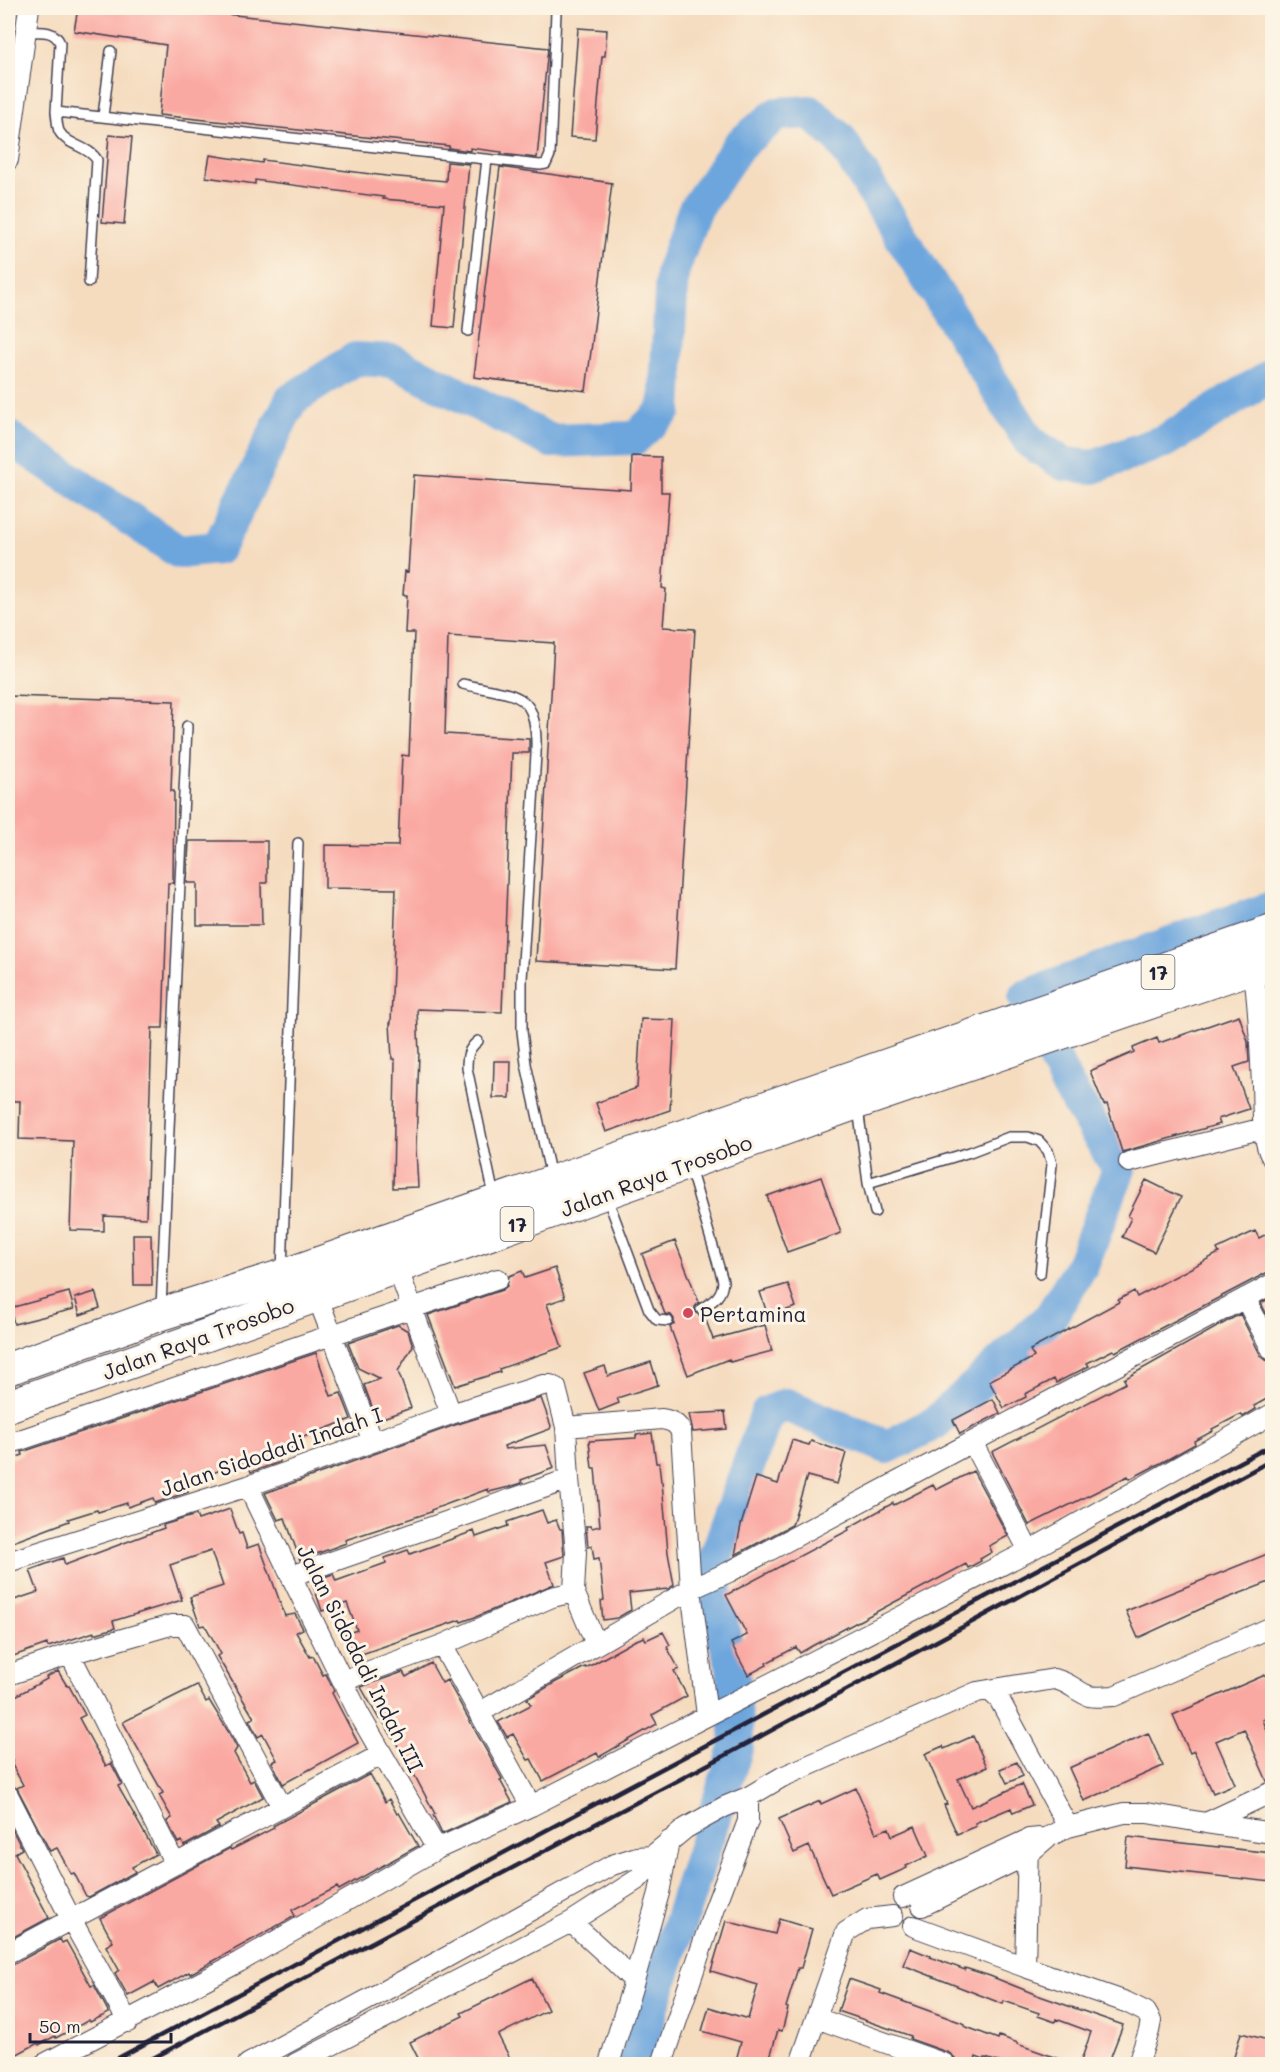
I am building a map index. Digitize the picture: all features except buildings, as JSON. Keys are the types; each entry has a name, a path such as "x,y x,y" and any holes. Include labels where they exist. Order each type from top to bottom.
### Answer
{"highway":[{"name":"Jalan Raya Trosobo","path":"8,1406 857,1103 1272,931"},
{"name":"Jalan Raya Trosobo","path":"8,1369 161,1314 281,1276 552,1181 1036,1029 1263,964"}],"street":[{"path":"8,160 29,8"},
{"path":"1263,964 1257,991 1264,1128 1272,1158"},
{"path":"1129,1162 1264,1128"},
{"path":"397,1267 451,1414"},
{"path":"8,1444 498,1279"},
{"path":"478,1713 690,1589 729,1572 1272,1284"},
{"path":"317,1296 330,1335 373,1442"},
{"path":"1245,1298 1272,1350"},
{"name":"Jalan Sidodadi Indah I","path":"8,1562 249,1486 451,1414 543,1385 556,1388 566,1427"},
{"path":"44,2064 239,1962 437,1849 531,1806 1029,1551 1272,1414"},
{"path":"596,1644 574,1592 576,1552 566,1427 670,1420 678,1426 681,1432 690,1589 707,1715"},
{"path":"972,1442 1029,1551"},
{"path":"291,1576 569,1479"},
{"name":"Jalan Sidodadi Indah III","path":"249,1486 342,1681 437,1849"},
{"path":"342,1681 442,1645 552,1597 574,1592"},
{"path":"8,1675 70,1654 171,1625 185,1625 282,1807"},
{"path":"295,2064 572,1922 638,1879 648,1868 652,1856 686,1828 782,1777 977,1692 1054,1679 1066,1682 1087,1695 1113,1696 1272,1627"},
{"path":"442,1645 531,1806"},
{"path":"70,1654 175,1864"},
{"path":"989,1690 999,1699 1068,1827"},
{"path":"8,1953 382,1754"},
{"path":"1206,1823 1272,1792"},
{"path":"8,1795 71,1919 128,2022"},
{"path":"662,2064 715,1908 748,1821 748,1797"},
{"path":"922,1906 1068,1827 1124,1813 1147,1814 1272,1833"},
{"path":"609,2064 659,1893 669,1841"},
{"path":"1035,1843 903,1897 894,1904 893,1916 901,1925 913,1926 1126,2002 1146,2012 1151,2021 1138,2064"},
{"path":"1025,1967 1035,1843"},
{"path":"248,2064 612,1865 637,1857 652,1856"},
{"path":"578,1884 594,1907"},
{"path":"903,1897 915,1898 922,1906 922,1918 913,1926"},
{"path":"800,2064 846,1932 867,1919 893,1916"},
{"path":"572,1922 614,1960 634,1982"},
{"path":"816,2018 945,2064"}],"lane":[{"path":"56,112 546,164 549,159 556,12"},
{"path":"26,32 51,33 60,43 56,112 59,130 64,137 92,153 97,160 89,282"},
{"path":"103,116 111,51"},
{"path":"468,331 487,159"},
{"path":"463,684 519,698 529,705 534,717 536,754 522,980 522,1031 526,1064 552,1181"},
{"path":"161,1314 187,726"},
{"path":"281,1276 298,843"},
{"path":"478,1041 472,1046 467,1056 467,1068 495,1201"},
{"path":"857,1103 868,1183 875,1212"},
{"path":"868,1183 970,1152 1009,1137 1028,1137 1039,1141 1048,1151 1052,1164 1040,1274"},
{"path":"689,1163 723,1281 723,1288 718,1297 701,1309"},
{"path":"606,1193 649,1310 657,1320 668,1321"}],"waterway":[{"path":"8,437 179,552 218,548 291,400 355,359 393,361 551,441 635,438 665,410 672,273 694,211 739,145 777,114 810,112 840,139 1030,442 1064,464 1093,467 1167,440 1272,375"},
{"path":"634,2064 737,1746 733,1666 716,1598 715,1560 767,1413 786,1405 887,1447 935,1423 1051,1316 1083,1263 1119,1169 1066,1083 1025,997 1272,908"}],"railway":[{"path":"107,2064 1272,1445"},
{"path":"142,2064 724,1756 1272,1460"}],"place":[{"name":"Pertamina","path":"688,1313"}]}
